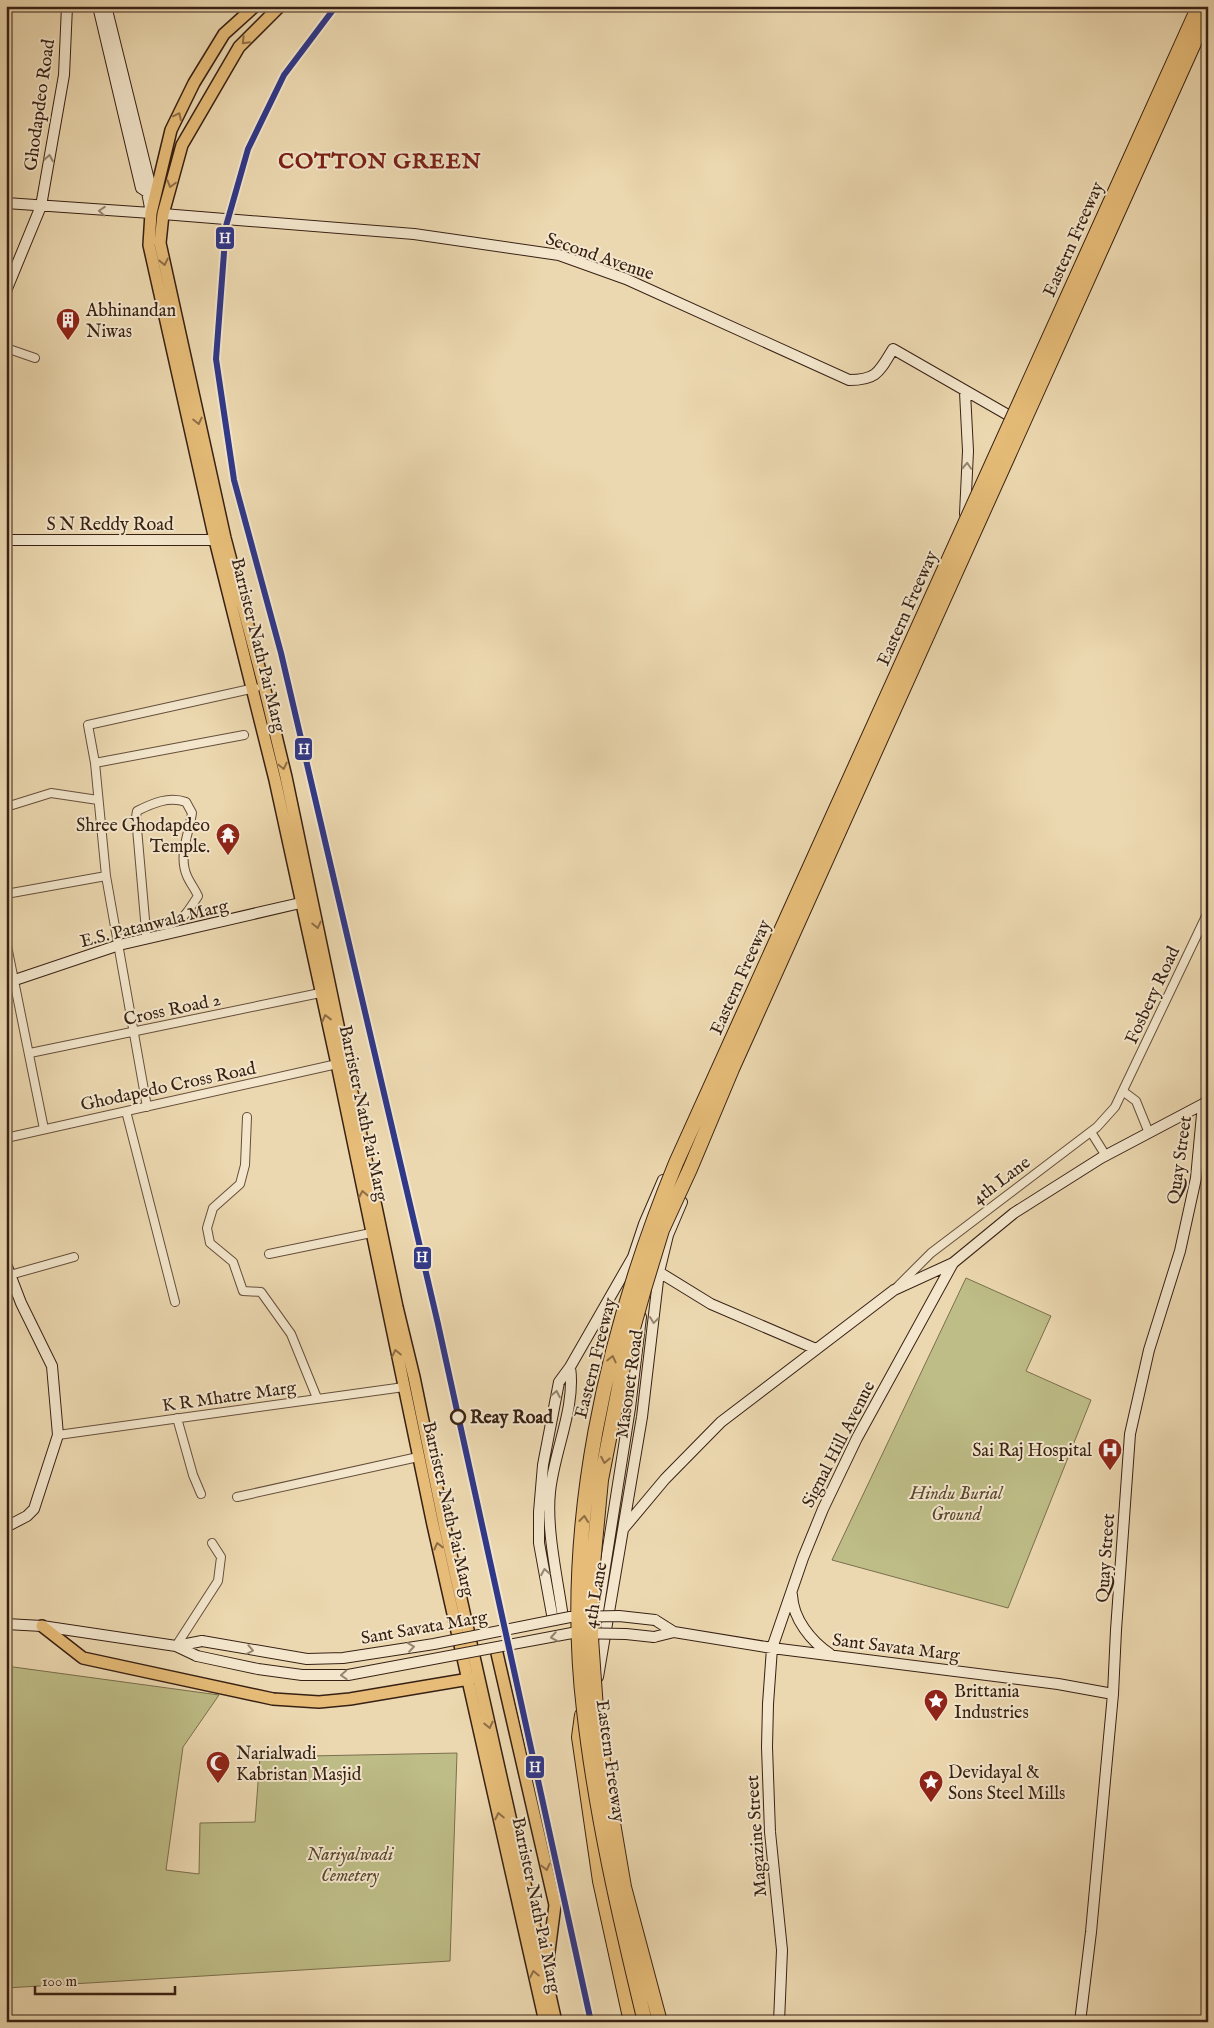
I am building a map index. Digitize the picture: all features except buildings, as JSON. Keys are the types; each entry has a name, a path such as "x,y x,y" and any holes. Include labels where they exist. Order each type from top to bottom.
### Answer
{"highway":[{"name":"Eastern Freeway","path":"645,2022 610,1874 583,1709 580,1568 596,1431 613,1354 650,1227 676,1163 1199,6"},
{"name":"Eastern Freeway","path":"660,2022 624,1887 596,1709 592,1638 593,1564 601,1480 625,1356 662,1230 732,1069 1208,12"},
{"path":"583,1709 579,1738 597,1864 631,2022"}],"main road":[{"path":"157,214 171,130 194,83 224,34 254,6"},
{"path":"157,214 182,145 196,118 239,46 280,6"},
{"name":"Barrister Nath Pai Marg","path":"157,214 148,234 150,255 220,540 251,689 306,902 320,994 336,1038 337,1064 418,1457 474,1678"},
{"name":"Barrister Nath Pai Marg","path":"220,540 264,686 306,902 414,1377 474,1678 533,1945 545,2022"},
{"path":"42,1626 83,1658 273,1699 319,1702 350,1699 474,1678"},
{"path":"496,1649 555,1906 545,1976"},
{"name":"Barrister Nath Pai Marg","path":"533,1945 545,1976 556,2022"}],"street":[{"name":"Ghodapdeo Road","path":"6,291 41,206 64,75 67,6"},
{"path":"6,203 157,214 147,192 142,188 98,6"},
{"path":"106,6 150,184 147,192"},
{"path":"558,1619 540,1543 540,1502 543,1465 559,1382 570,1367 633,1256 644,1224 696,1106 1194,6"},
{"name":"Masonet Road","path":"623,1530 642,1417 659,1272 668,1235 739,1069 1208,19"},
{"name":"Second Avenue","path":"157,214 414,234 559,255 626,278 849,380 866,380 879,372 893,349 1008,415"},
{"path":"6,348 35,358"},
{"path":"965,392 968,451 965,514"},
{"path":"965,514 983,524"},
{"name":"S N Reddy Road","path":"6,540 220,540"},
{"path":"147,1106 120,945 106,876 95,763 88,725 264,686"},
{"path":"95,763 244,735"},
{"path":"6,806 51,794 98,800"},
{"path":"145,928 171,925 183,919 198,896 186,874 184,864 185,839 192,813 186,802 177,799 153,803 137,812 145,928 146,939"},
{"path":"6,894 106,876"},
{"name":"E.S. Patanwala Marg","path":"11,981 120,945 306,902"},
{"name":"Fosbery Road","path":"1124,1092 1208,912"},
{"path":"6,941 11,981 30,1053 44,1128"},
{"name":"Cross Road 2","path":"30,1053 320,994"},
{"name":"Ghodapedo Cross Road","path":"6,1138 337,1064"},
{"path":"1124,1092 1136,1101 1149,1133"},
{"name":"4th Lane","path":"653,2022 619,1888 600,1767 598,1674 623,1530 665,1479 721,1422 894,1290 931,1253 1091,1132 1115,1107 1124,1092"},
{"path":"953,1263 1014,1214 1106,1156 1206,1102"},
{"name":"Quay Street","path":"1080,2022 1091,1932 1113,1694 1130,1434 1149,1350 1180,1251 1196,1178 1206,1102"},
{"path":"126,1111 175,1302"},
{"path":"247,1117 245,1165 240,1184 212,1208 207,1228 210,1244 233,1262 242,1291 261,1292 291,1334 316,1398"},
{"path":"1091,1132 1106,1156"},
{"path":"269,1254 371,1233"},
{"path":"633,1256 711,1304 816,1349"},
{"path":"633,1256 641,1318 610,1538 587,1676 589,1770 608,1888 639,2022"},
{"path":"10,1275 74,1257"},
{"name":"4th Lane","path":"894,1290 953,1263"},
{"name":"Signal Hill Avenue","path":"772,1648 823,1508 857,1438 953,1263"},
{"path":"6,1264 21,1303 52,1366 58,1435 34,1509 27,1516 6,1527"},
{"name":"K R Mhatre Marg","path":"58,1435 404,1387"},
{"path":"177,1418 193,1475 201,1494"},
{"path":"237,1497 418,1457"},
{"path":"610,1538 623,1530"},
{"path":"176,1646 218,1581 221,1557 212,1543"},
{"path":"792,1589 792,1606 800,1622 816,1644 832,1655"},
{"name":"Sant Savata Marg","path":"176,1646 202,1641 298,1658 343,1658 434,1644 558,1619 619,1616 654,1620 674,1632 772,1648 1058,1684 1113,1694"},
{"name":"Sant Savata Marg","path":"6,1624 42,1626 176,1646 198,1656 258,1669 302,1675 348,1675 496,1649 572,1633 626,1634 654,1637 674,1632"},
{"name":"Magazine Street","path":"772,1648 767,1747 770,1832 782,1950 779,2022"}],"green space":[{"name":"Hindu Burial Ground","path":"966,1278 1051,1316 1026,1371 1091,1400 1008,1608 832,1560"},
{"name":"Nariyalwadi Cemetery","path":"6,1666 219,1695 183,1747 166,1870 199,1874 200,1823 255,1822 260,1757 457,1753 450,1961 6,1988"}],"transit line":[{"name":"H","path":"336,6 284,75 248,149 226,226 216,359 234,480 281,653 438,1324 591,2022"}],"place":[{"name":"Abhinandan Niwas","path":"68,341"},
{"name":"Shree Ghodapdeo Temple.","path":"228,856"},
{"name":"Reay Road","path":"458,1417"},
{"name":"Sai Raj Hospital","path":"1110,1471"},
{"name":"Brittania Industries","path":"936,1722"},
{"name":"Narialwadi Kabristan Masjid","path":"218,1784"},
{"name":"Devidayal & Sons Steel Mills","path":"931,1803"}],"district":[{"name":"COTTON GREEN","path":"380,160"}]}
